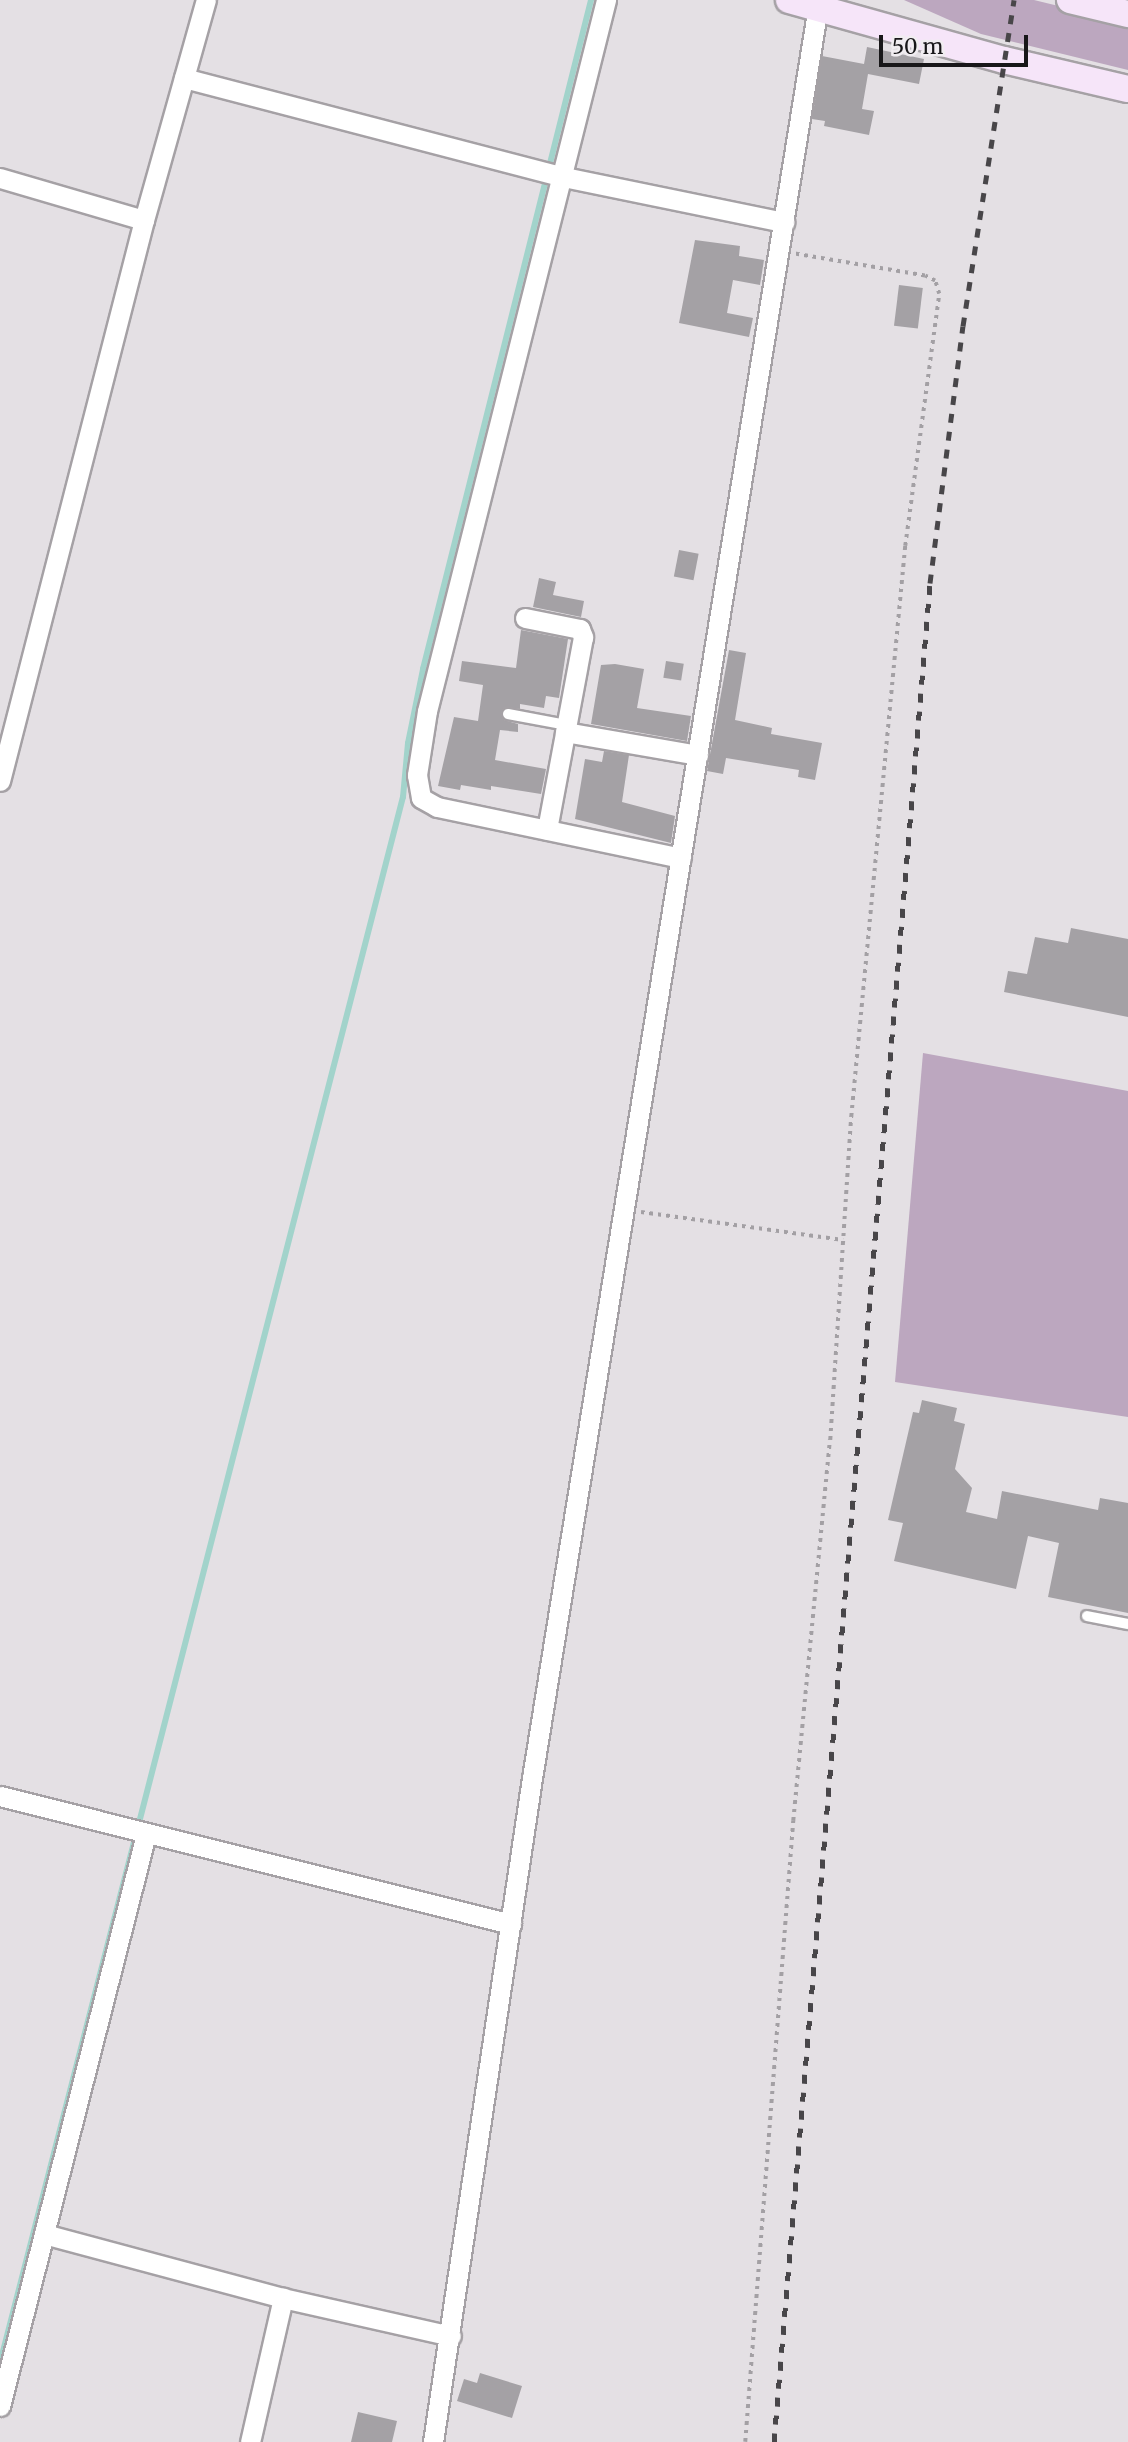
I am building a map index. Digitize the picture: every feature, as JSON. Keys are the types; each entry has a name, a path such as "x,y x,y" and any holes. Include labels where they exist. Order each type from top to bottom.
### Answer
{"main road":[{"path":"789,0 818,4 1004,61 1128,89"},
{"path":"1070,0 1128,15"}],"street":[{"path":"0,781 144,220 206,0"},
{"path":"606,0 564,177 426,711 417,775 421,798 437,807 681,858"},
{"path":"433,2442 511,1924 818,4"},
{"path":"184,78 564,177 784,222"},
{"path":"0,178 144,220"},
{"path":"525,618 580,629 583,638 547,830"},
{"path":"566,728 698,755"},
{"path":"0,1796 146,1835 511,1924"},
{"path":"0,2406 146,1835"},
{"path":"44,2234 283,2298 451,2336"},
{"path":"250,2442 283,2298"}],"lane":[{"path":"508,714 566,728"},
{"path":"1087,1616 1128,1624"}],"path":[{"path":"745,2442 843,1240 896,634 939,294 935,281 925,276 779,252"},
{"path":"624,1209 843,1240"}],"shaded area":[{"path":"904,0 1034,0 1128,23 1128,70 981,34"},
{"path":"923,1053 1128,1091 1128,1417 895,1382"}],"building":[{"path":"867,47 924,59 919,84 868,74 862,109 874,111 869,135 824,126 825,121 812,119 822,56 864,64"},
{"path":"695,240 740,246 739,256 764,260 760,285 733,280 727,313 753,318 749,337 679,323"},
{"path":"899,285 923,288 918,329 894,326"},
{"path":"679,550 699,554 693,580 674,577"},
{"path":"539,578 556,582 553,595 584,601 581,617 533,607"},
{"path":"521,630 568,639 559,698 546,696 544,708 520,704 520,709 506,707 501,713 504,720 518,724 518,732 500,730 495,760 546,769 541,794 491,786 491,790 461,785 460,790 438,786 454,717 478,721 483,685 459,681 462,661 516,668"},
{"path":"729,650 746,653 735,720 772,728 771,734 822,743 815,780 798,777 799,770 726,758 723,774 707,771"},
{"path":"666,661 684,664 681,681 663,678"},
{"path":"615,664 644,669 637,708 691,716 687,741 591,724 601,665"},
{"path":"604,751 629,755 622,802 675,816 671,843 575,819 585,759 602,762"},
{"path":"1071,928 1128,939 1128,1017 1004,992 1008,971 1027,974 1035,937 1068,943"},
{"path":"922,1400 957,1408 954,1421 965,1424 955,1469 972,1488 966,1512 997,1519 1002,1491 1098,1510 1100,1498 1128,1503 1128,1613 1048,1597 1059,1543 1028,1536 1016,1589 894,1561 903,1523 888,1520 913,1412 919,1413"},
{"path":"480,2373 522,2386 512,2418 457,2401 464,2379 477,2383"},
{"path":"358,2412 397,2421 392,2442 351,2442"}],"waterway":[{"path":"0,2363 403,797 408,743 423,669 591,0"}],"railway":[{"path":"774,2442 930,583 963,326 1014,0"}]}
